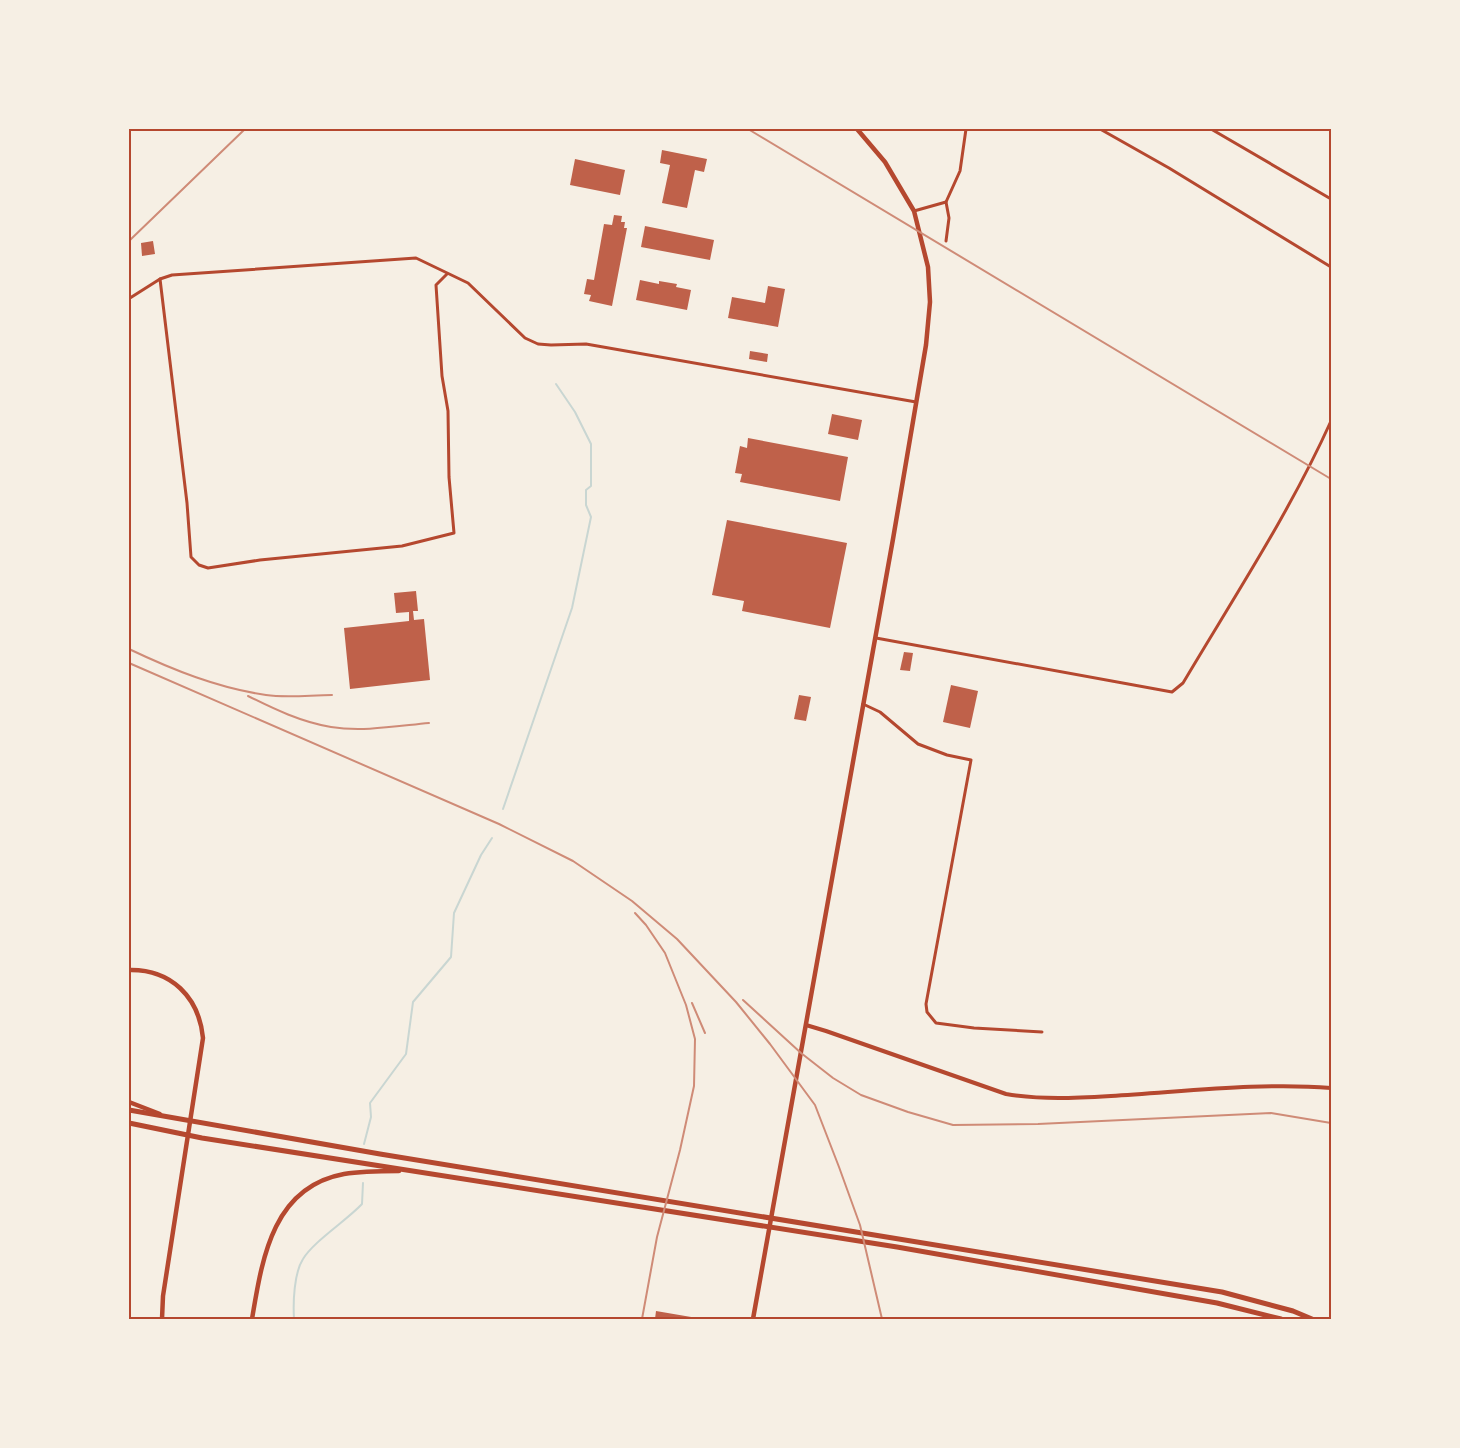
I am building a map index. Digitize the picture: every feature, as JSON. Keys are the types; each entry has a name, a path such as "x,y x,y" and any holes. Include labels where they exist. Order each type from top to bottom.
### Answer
{"highway":[{"path":"129,1110 1222,1292 1293,1311 1312,1319"},
{"path":"129,1123 202,1138 406,1171 612,1201 897,1247 1217,1303 1281,1319"}],"main road":[{"path":"753,1319 926,345 930,302 928,267 914,211 885,162 857,129"},
{"path":"129,970 152,973 167,979 181,989 197,1010 202,1024 203,1038 196,1090 163,1296 162,1319"},
{"path":"129,1102 174,1118"},
{"path":"252,1319 267,1245 280,1218 298,1197 322,1181 341,1174 406,1171"}],"street":[{"path":"946,241 949,218 946,202 960,171 966,129"},
{"path":"1100,129 1169,168 1331,267"},
{"path":"1211,129 1331,199"},
{"path":"914,211 946,202"},
{"path":"130,298 160,279 172,275 416,258 468,283 525,338 538,344 586,344 916,402"},
{"path":"160,279 187,503 191,558 199,566 208,568 260,560 402,546 454,533 449,477 448,411 442,376 436,285 447,274"},
{"path":"874,637 1172,692 1183,683 1289,504 1311,466 1331,421"},
{"path":"863,704 880,712 918,744 948,755 971,760 926,1004 927,1012 936,1023 1042,1032"},
{"path":"806,1026 1006,1094 1028,1098 1072,1098 1272,1086 1331,1088"}],"building":[{"path":"662,150 707,159 704,172 695,170 687,208 662,203 670,165 660,163"},
{"path":"575,159 625,170 620,195 570,185"},
{"path":"614,215 622,216 621,222 625,222 624,228 627,228 612,306 589,301 591,295 584,294 587,279 594,280 604,224 612,225"},
{"path":"645,226 714,240 710,260 641,247"},
{"path":"153,241 155,254 142,256 141,243"},
{"path":"640,280 659,284 659,281 677,284 676,287 691,290 687,310 636,300"},
{"path":"768,286 785,289 778,327 728,318 732,297 765,303"},
{"path":"750,351 768,354 767,362 749,359"},
{"path":"832,414 862,420 858,440 828,434"},
{"path":"748,438 848,457 840,501 740,482 742,474 735,473 740,446 747,448"},
{"path":"727,520 847,543 830,628 742,611 744,601 712,595"},
{"path":"416,591 418,611 413,611 414,620 424,619 430,680 350,689 344,628 409,621 409,612 396,613 394,593"},
{"path":"904,652 913,653 910,671 900,670"},
{"path":"951,685 978,691 970,728 943,722"},
{"path":"799,695 811,697 806,721 794,719"},
{"path":"656,1311 697,1318 655,1319"}],"waterway":[{"path":"503,809 572,608 591,517 586,505 586,490 591,486 591,444 575,412 556,384"},
{"path":"364,1144 371,1117 370,1103 406,1054 413,1002 451,957 454,913 481,855 492,838"},
{"path":"294,1319 295,1288 303,1259 315,1245 362,1204 363,1183"}],"railway":[{"path":"129,241 245,129"},
{"path":"748,129 1331,479"},
{"path":"129,649 196,677 248,692 282,696 332,695"},
{"path":"129,663 499,824 573,861 632,901 677,939 736,1002 815,1105 860,1225 882,1319"},
{"path":"248,696 298,718 331,727 368,729 429,723"},
{"path":"635,913 665,953 686,1005 695,1039 694,1086 657,1237 642,1319"},
{"path":"743,1000 801,1053 833,1078 861,1095 953,1125 1038,1124 1271,1113 1331,1123"},
{"path":"692,1003 705,1033"}]}
